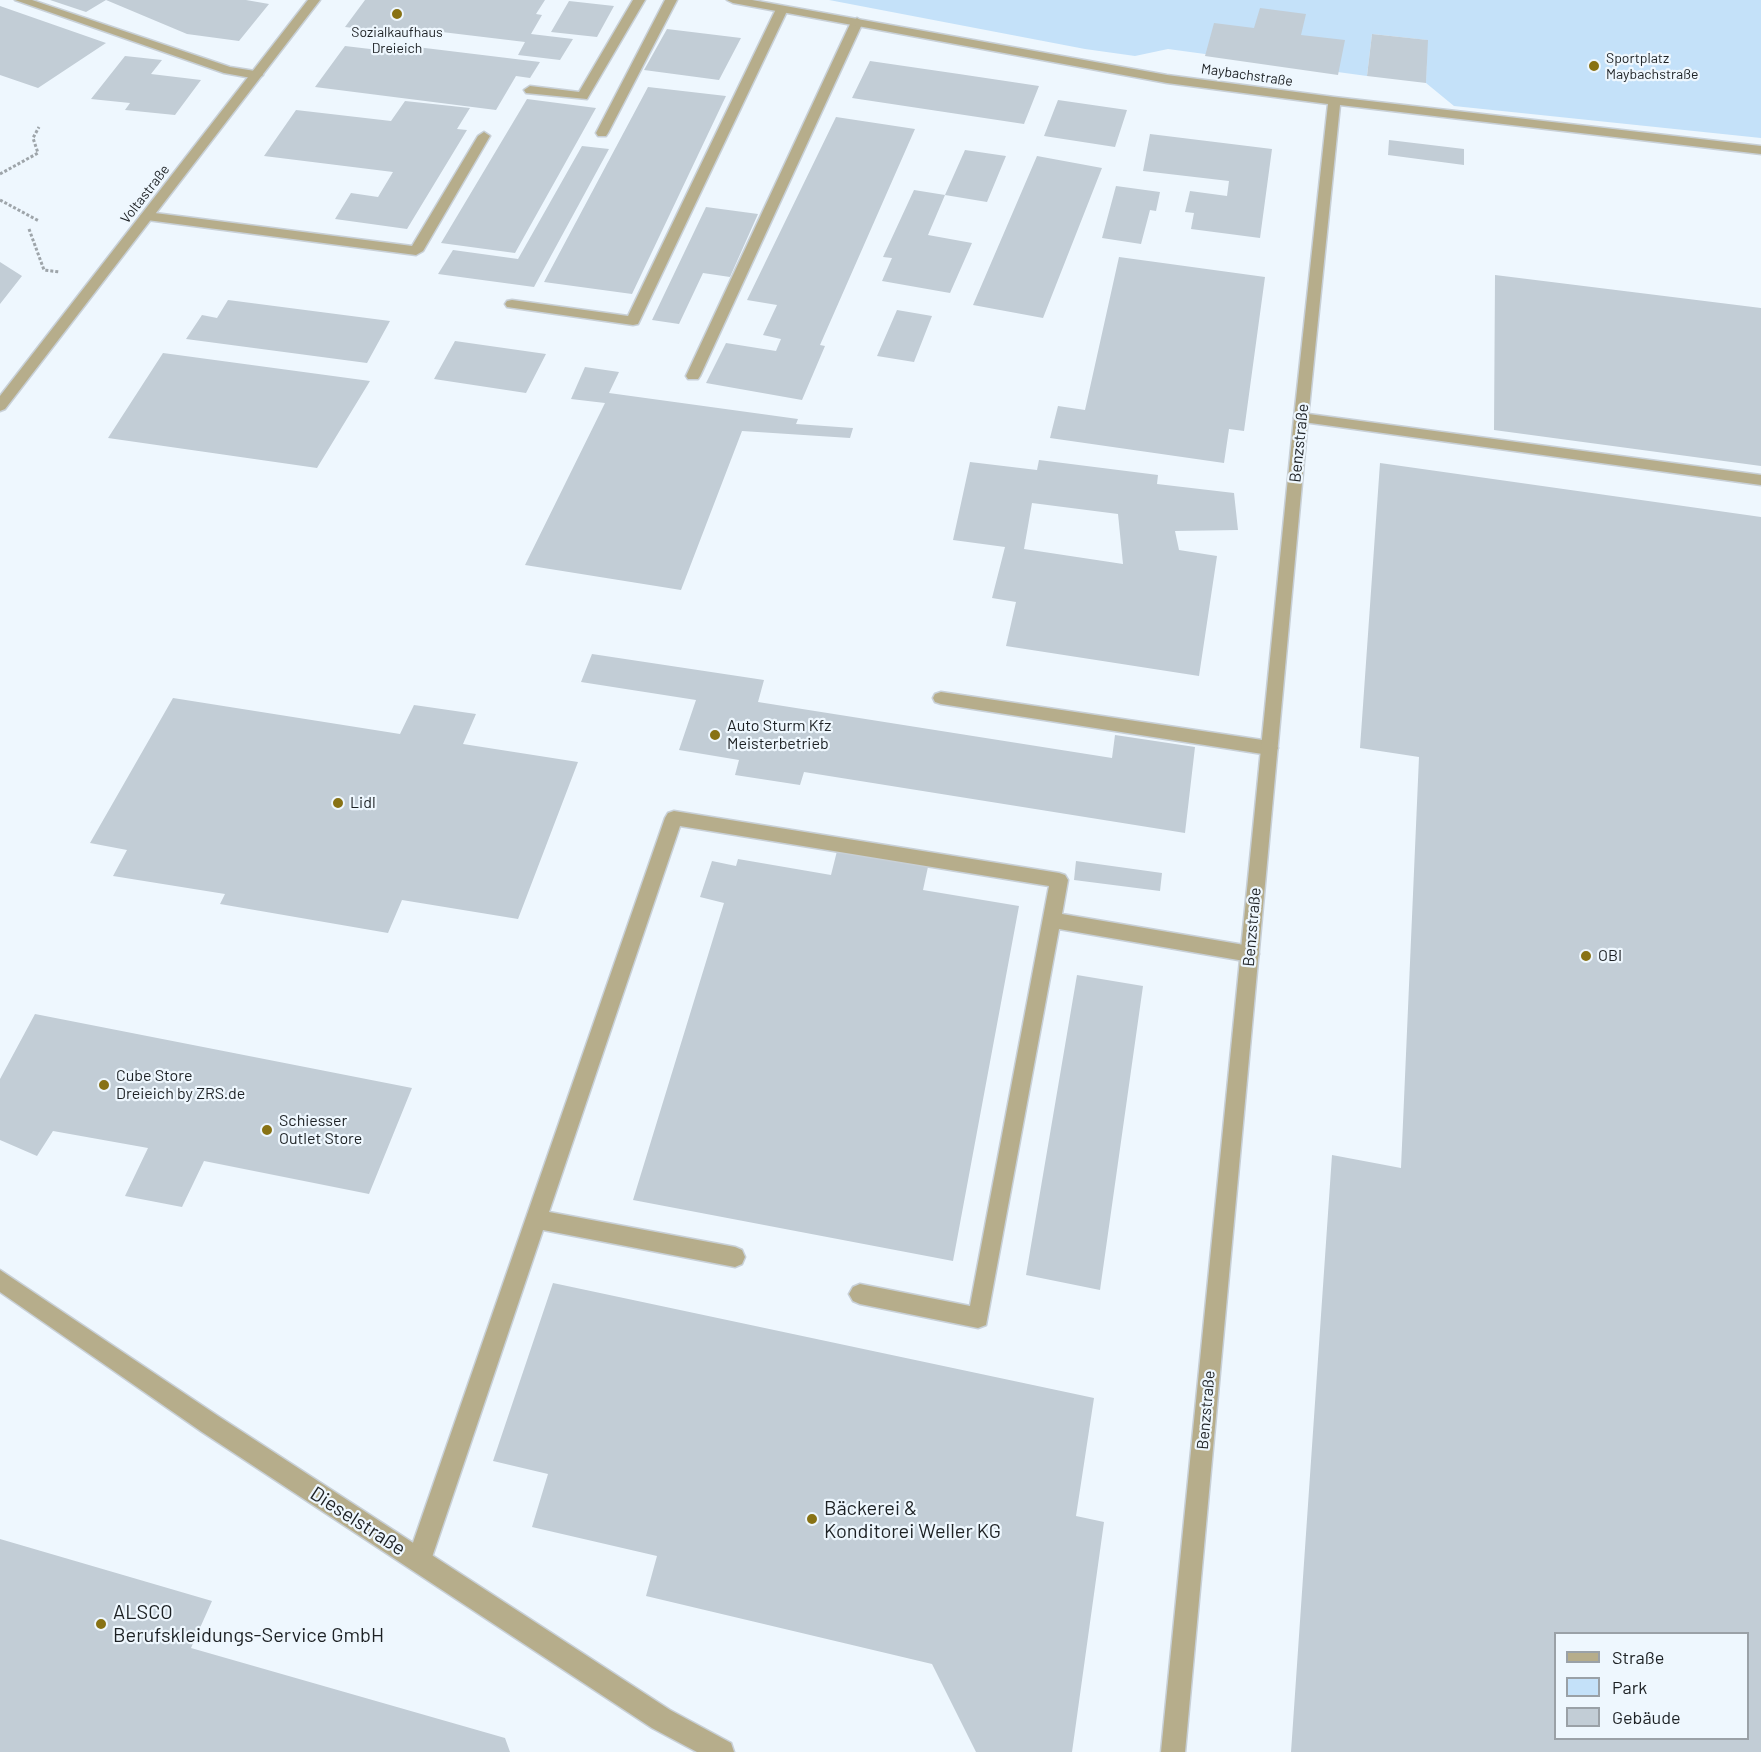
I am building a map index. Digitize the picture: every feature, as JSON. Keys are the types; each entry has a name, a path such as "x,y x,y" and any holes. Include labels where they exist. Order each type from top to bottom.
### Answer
{"street":[{"path":"21,0 228,70 257,75"},
{"name":"Voltastraße","path":"0,406 314,0"},
{"path":"530,90 583,96 639,0"},
{"path":"602,134 671,0"},
{"name":"Maybachstraße","path":"733,0 1167,79 1334,101 1761,150"},
{"path":"512,304 633,321 782,9"},
{"path":"693,376 857,22"},
{"name":"Benzstraße","path":"1173,1752 1301,418 1334,101"},
{"path":"147,216 416,251 484,136"},
{"path":"1301,418 1761,480"},
{"path":"942,698 1269,748"},
{"path":"419,1560 674,818 1059,880 978,1318 860,1294"},
{"path":"1052,920 1250,954"},
{"path":"537,1219 735,1257"},
{"name":"Dieselstraße","path":"0,1280 210,1424 661,1719 723,1752"}],"path":[{"path":"0,174 38,153 33,138 39,126"},
{"path":"0,200 39,220"},
{"path":"28,230 44,270 99,278"}],"green space":[{"name":"Sportplatz Maybachstraße","path":"829,0 1761,0 1761,138 1454,106 1426,83 1427,40 1372,34 1367,76 1168,49 1135,56 1085,49"}],"building":[{"path":"50,0 106,0 86,12"},
{"path":"106,0 246,0 269,4 239,41 187,34"},
{"path":"365,0 545,0 536,14 542,15 531,34 573,39 560,60 518,55 525,42 417,29 412,35 345,27"},
{"path":"569,1 614,6 597,37 551,32"},
{"path":"0,6 106,43 38,88 0,75"},
{"path":"1260,8 1306,14 1301,35 1345,40 1338,75 1205,56 1214,23 1254,28"},
{"path":"667,29 741,38 719,80 644,70"},
{"path":"1372,34 1428,40 1426,83 1367,76"},
{"path":"392,44 540,62 530,78 516,76 496,110 315,87 345,46 387,51"},
{"path":"125,56 162,60 151,74 201,80 175,115 125,110 130,103 91,99"},
{"path":"870,61 1039,86 1024,124 852,98"},
{"path":"648,87 726,96 632,294 544,282"},
{"path":"527,99 596,108 515,253 441,243"},
{"path":"1058,100 1127,110 1115,147 1044,136"},
{"path":"405,101 470,108 457,129 467,130 407,229 335,219 351,193 378,197 393,172 264,156 296,110 391,121"},
{"path":"836,117 915,129 820,345 825,346 802,400 706,383 726,343 776,351 781,339 763,335 777,305 747,300"},
{"path":"1150,134 1272,149 1260,238 1191,229 1194,213 1185,212 1190,191 1227,196 1229,181 1143,171"},
{"path":"1389,140 1464,149 1464,165 1388,155"},
{"path":"582,146 609,149 534,287 438,274 453,250 518,259"},
{"path":"965,150 1006,156 987,202 945,195"},
{"path":"1037,156 1102,168 1043,318 973,305"},
{"path":"1116,186 1160,192 1156,211 1150,210 1141,244 1102,238"},
{"path":"914,190 945,195 928,235 972,243 950,293 882,281 892,258 883,257"},
{"path":"706,207 758,214 730,277 703,273 679,324 652,320"},
{"path":"1119,257 1265,277 1244,431 1229,429 1224,463 1050,438 1058,406 1085,410"},
{"path":"0,262 22,276 0,304"},
{"path":"1495,275 1761,308 1761,466 1494,430"},
{"path":"228,300 390,321 367,363 186,339 202,315 217,318"},
{"path":"897,310 932,316 914,362 877,356"},
{"path":"455,341 546,354 526,393 434,379"},
{"path":"163,353 370,381 317,468 108,438"},
{"path":"585,367 619,372 609,393 798,419 796,424 853,428 850,438 742,431 681,590 525,565 605,403 571,399"},
{"path":"1039,460 1158,475 1157,484 1234,493 1238,530 1175,531 1179,550 1217,556 1199,676 1006,646 1016,602 992,598 1005,547 953,540 970,462 1037,470","holes":["1032,503 1118,514 1123,564 1024,549"]},
{"name":"OBI","path":"1380,463 1761,517 1761,1752 1291,1752 1332,1155 1401,1168 1419,757 1360,748"},
{"path":"592,654 764,680 758,702 1112,758 1115,735 1195,747 1185,833 804,772 800,785 735,775 739,760 679,750 696,700 581,682"},
{"name":"Lidl","path":"173,698 400,734 414,705 476,714 463,744 578,762 518,919 402,900 388,933 220,904 225,894 113,876 127,850 90,843"},
{"path":"838,847 929,862 923,890 1019,906 953,1261 633,1200 724,903 700,897 712,861 736,866 738,859 831,875"},
{"path":"1076,861 1162,873 1160,891 1074,880"},
{"path":"1077,975 1143,986 1100,1290 1026,1275"},
{"path":"35,1014 412,1088 369,1194 204,1161 182,1207 125,1196 148,1148 53,1131 37,1156 0,1140 0,1079"},
{"name":"Bäckerei & Konditorei Weller KG","path":"553,1283 1094,1398 1076,1516 1104,1522 1072,1752 976,1752 932,1664 646,1596 657,1556 532,1527 548,1474 493,1461"},
{"name":"ALSCO Berufskleidungs-Service GmbH","path":"0,1539 212,1601 191,1648 505,1738 510,1752 0,1752"}],"place":[{"name":"Sozialkaufhaus Dreieich","path":"397,14"},
{"name":"Sportplatz Maybachstraße","path":"1594,66"},
{"name":"Auto Sturm Kfz Meisterbetrieb","path":"715,735"},
{"name":"Lidl","path":"338,803"},
{"name":"OBI","path":"1586,956"},
{"name":"Cube Store Dreieich by ZRS.de","path":"104,1085"},
{"name":"Schiesser Outlet Store","path":"267,1130"},
{"name":"Bäckerei & Konditorei Weller KG","path":"812,1519"},
{"name":"ALSCO Berufskleidungs-Service GmbH","path":"101,1624"}]}
